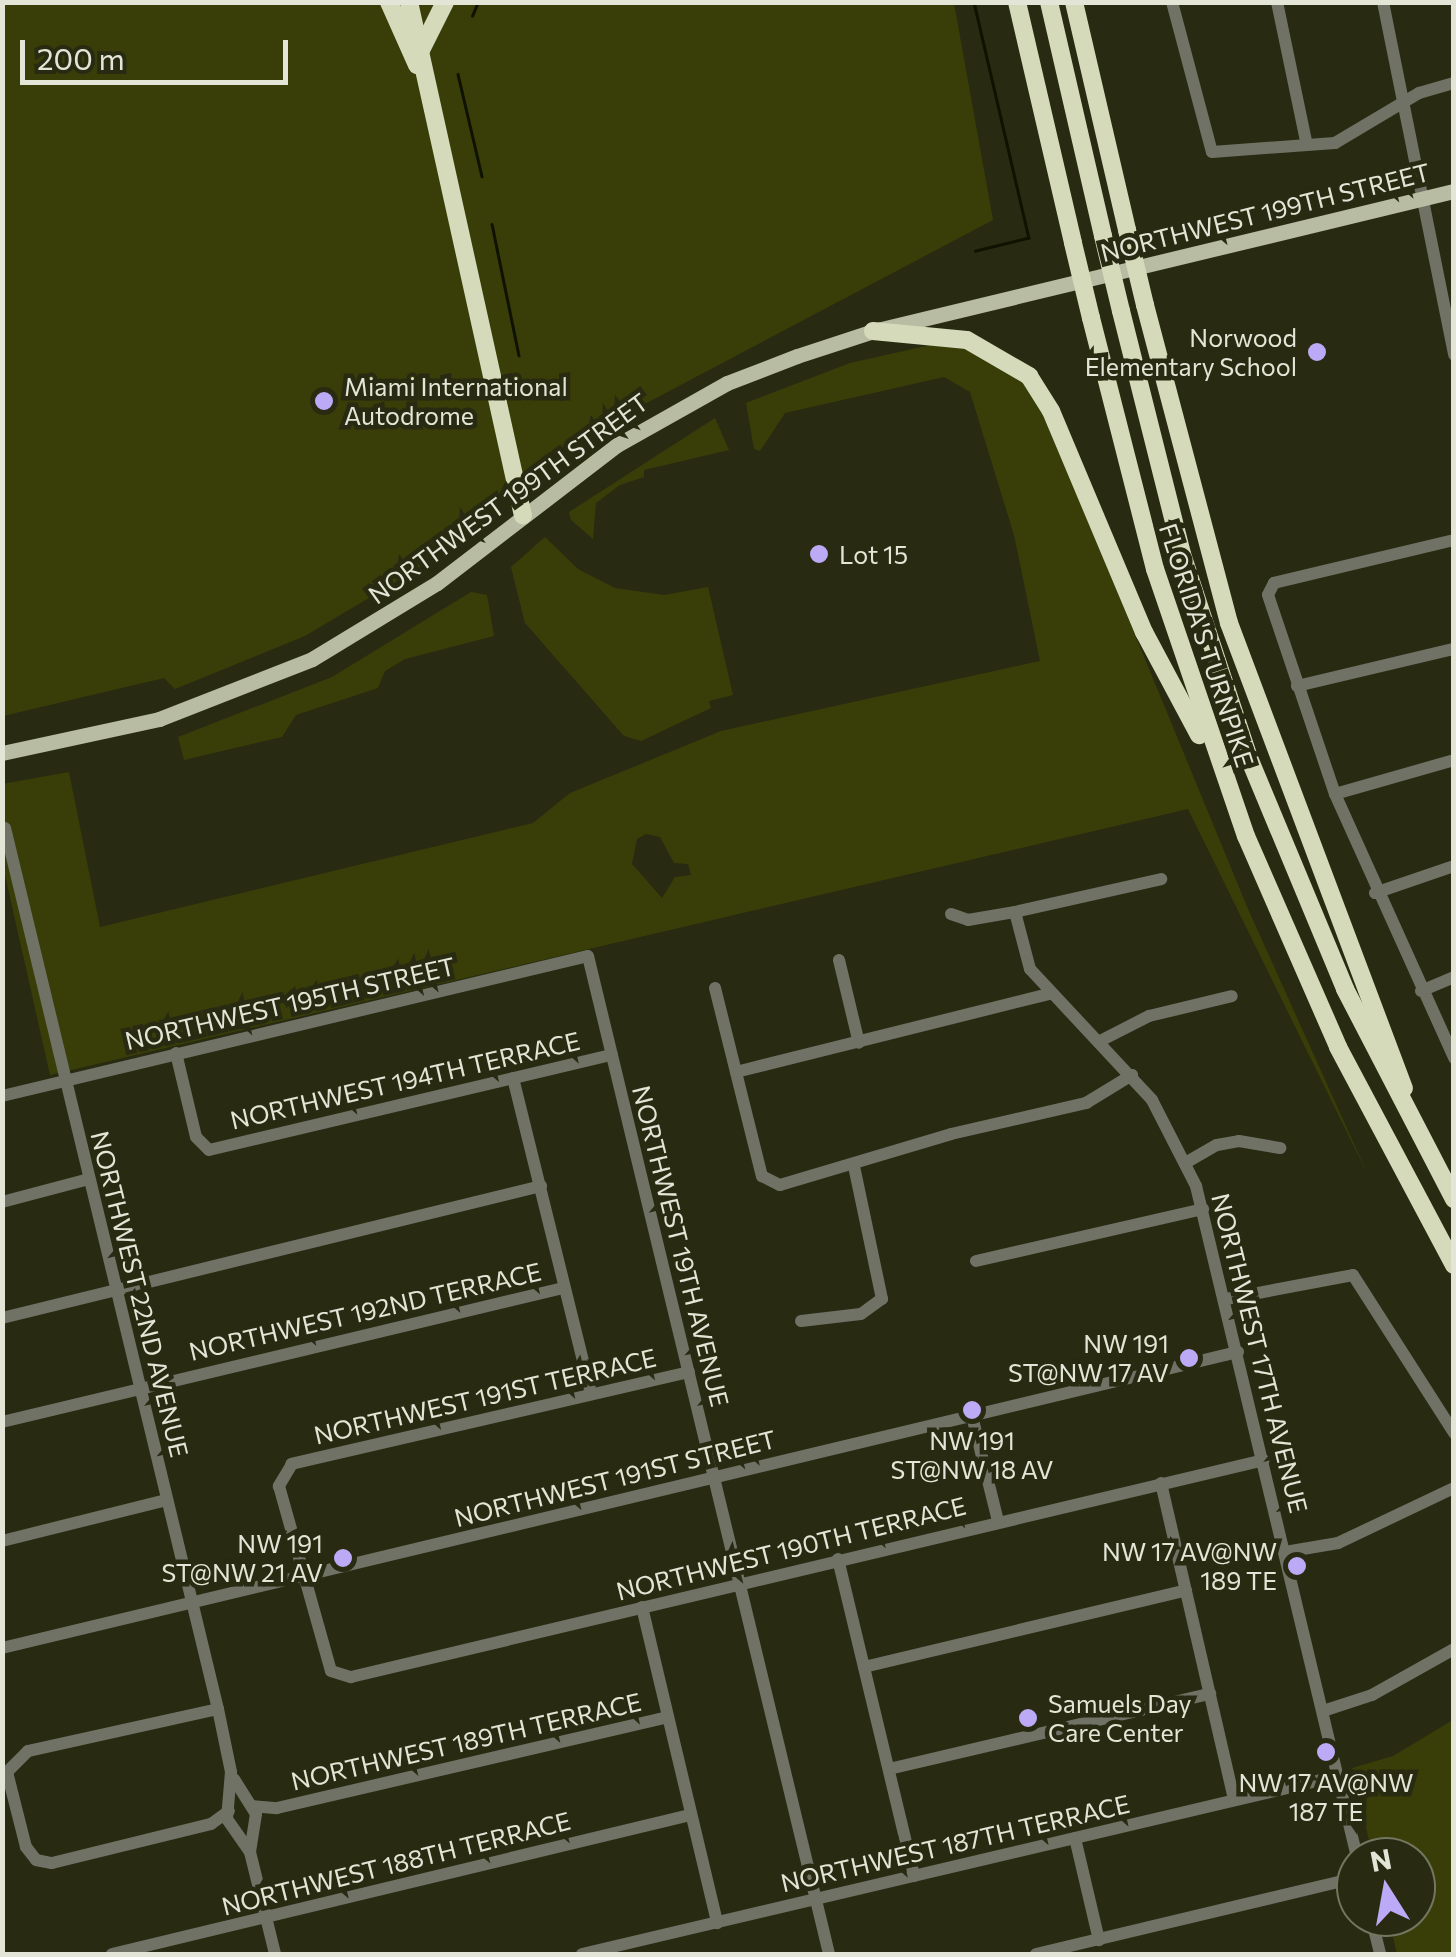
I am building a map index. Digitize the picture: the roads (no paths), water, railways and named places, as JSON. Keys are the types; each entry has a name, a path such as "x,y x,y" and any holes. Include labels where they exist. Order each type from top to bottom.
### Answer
{"highway":[{"path":"388,2 394,25 426,82"},
{"path":"409,2 523,516"},
{"path":"420,52 430,2"},
{"path":"420,52 445,2"},
{"name":"FLORIDA'S TURNPIKE","path":"1017,2 1155,569 1229,792 1323,1016 1454,1265"},
{"name":"FLORIDA'S TURNPIKE","path":"1048,2 1182,554 1249,758 1344,989 1454,1199"},
{"path":"1074,2 1194,508 1247,679 1433,1163"},
{"path":"873,331 967,340 1008,358 1038,386 1144,632 1229,792"}],"main road":[{"name":"NORTHWEST 199TH STREET","path":"2,753 160,720 236,694 382,621 670,413 726,383 873,331 1454,192"}],"street":[{"path":"1172,2 1212,152 1335,143 1406,106 1419,93 1454,84"},
{"path":"1277,2 1307,146"},
{"path":"1382,2 1406,106 1421,199 1449,312 1454,354"},
{"path":"1454,540 1270,588 1274,623 1335,794 1375,892 1454,1058"},
{"path":"1297,686 1454,649"},
{"path":"1335,794 1454,760"},
{"name":"NORTHWEST 22ND AVENUE","path":"5,828 8,871 142,1387 218,1708 231,1772 234,1829"},
{"path":"1375,892 1454,866"},
{"path":"951,914 968,920 1161,880"},
{"name":"NORTHWEST 17TH AVENUE","path":"1015,912 1030,969 1050,994 1102,1040 1132,1076 1187,1162 1226,1299 1352,1837"},
{"name":"NORTHWEST 195TH STREET","path":"2,1096 588,956"},
{"name":"NORTHWEST 19TH AVENUE","path":"588,956 829,1954"},
{"path":"839,960 859,1043"},
{"path":"1421,992 1454,977"},
{"path":"715,988 762,1176 780,1185 854,1166 950,1134 1086,1104 1132,1076"},
{"path":"736,1072 1050,994"},
{"path":"1102,1040 1149,1016 1232,996"},
{"name":"NORTHWEST 194TH TERRACE","path":"176,1053 196,1138 209,1150 612,1055"},
{"path":"513,1078 562,1288 592,1394"},
{"path":"1187,1162 1217,1144 1258,1142 1280,1148"},
{"path":"801,1321 874,1310 882,1294 854,1166"},
{"path":"2,1202 89,1179"},
{"path":"2,1318 540,1186"},
{"path":"976,1261 1203,1209"},
{"path":"1226,1299 1352,1275 1454,1432"},
{"name":"NORTHWEST 192ND TERRACE","path":"2,1422 562,1288"},
{"name":"NORTHWEST 191ST STREET","path":"2,1648 1238,1352"},
{"name":"NORTHWEST 191ST TERRACE","path":"302,1578 279,1486 292,1464 688,1372"},
{"path":"972,1416 998,1521"},
{"name":"NORTHWEST 190TH TERRACE","path":"302,1578 331,1671 351,1677 1264,1460"},
{"path":"1161,1483 1234,1800"},
{"path":"1286,1552 1338,1543 1454,1488"},
{"path":"2,1541 166,1500"},
{"path":"838,1559 914,1876"},
{"path":"864,1667 1186,1590"},
{"path":"642,1607 716,1923"},
{"path":"1323,1711 1372,1695 1454,1649"},
{"path":"889,1769 1210,1694"},
{"path":"218,1708 28,1750 13,1760 7,1772 26,1847 36,1860 52,1862 211,1824 230,1809"},
{"name":"NORTHWEST 189TH TERRACE","path":"230,1809 250,1805 275,1808 667,1716"},
{"name":"NORTHWEST 22ND AVENUE","path":"231,1772 250,1805 254,1824"},
{"name":"NORTHWEST 187TH TERRACE","path":"582,1954 1338,1776"},
{"name":"NORTHWEST 189TH TERRACE","path":"254,1824 275,1808"},
{"name":"NORTHWEST 188TH TERRACE","path":"112,1954 690,1816"},
{"path":"211,1824 234,1829 254,1824 250,1852"},
{"path":"234,1829 250,1852 275,1954"},
{"path":"1075,1838 1099,1940"},
{"path":"1036,1954 1336,1883"}],"waterway":[{"path":"472,16 478,2"},
{"path":"974,2 1029,238 976,251"},
{"path":"458,74 482,176"},
{"path":"492,224 519,355"}],"place":[{"name":"Norwood Elementary School","path":"1317,352"},
{"name":"Miami International Autodrome","path":"324,401"},
{"name":"Lot 15","path":"819,554"},
{"name":"NW 191 ST@NW 17 AV","path":"1189,1358"},
{"name":"NW 191 ST@NW 18 AV","path":"972,1410"},
{"name":"NW 191 ST@NW 21 AV","path":"343,1558"},
{"name":"NW 17 AV@NW 189 TE","path":"1297,1566"},
{"name":"Samuels Day Care Center","path":"1028,1718"},
{"name":"NW 17 AV@NW 187 TE","path":"1326,1752"}]}
